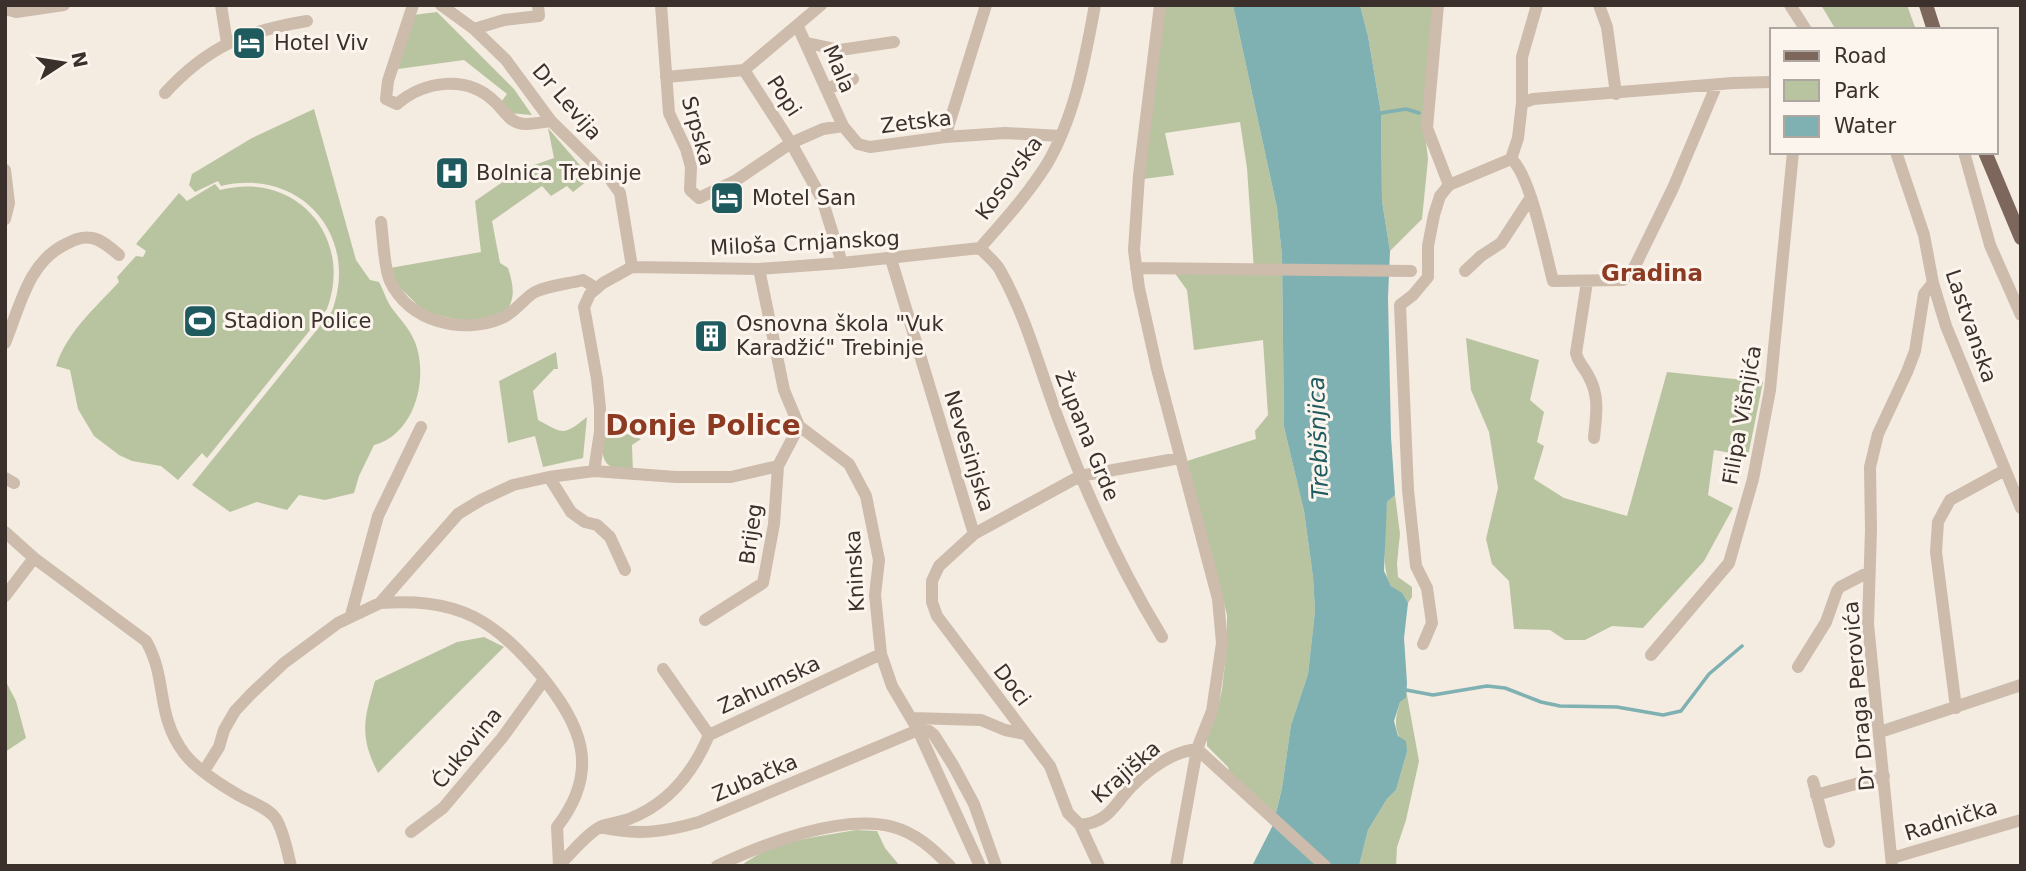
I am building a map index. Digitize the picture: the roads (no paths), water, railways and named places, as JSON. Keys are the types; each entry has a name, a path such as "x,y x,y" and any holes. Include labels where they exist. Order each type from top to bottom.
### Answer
{"main road":[{"path":"1926,7 1933,28"},
{"path":"1985,154 2021,239"}],"street":[{"path":"9,13 64,5"},
{"path":"221,5 227,43"},
{"path":"413,5 388,81 386,99 397,104 420,88 456,83 472,87 493,99 518,123 551,121"},
{"name":"Dr Levija","path":"441,5 474,29 506,60 551,121 610,179 620,193 632,267"},
{"path":"474,29 504,20 539,16 538,5"},
{"name":"Srpska","path":"661,5 669,113 689,158 693,195 699,198 718,190 791,143"},
{"path":"666,77 744,70 821,5"},
{"path":"945,137 986,5"},
{"name":"Kosovska","path":"980,248 1026,194 1061,136 1074,101 1095,5"},
{"path":"1160,5 1134,250 1157,369 1219,599 1222,643 1212,711 1197,750 1176,866"},
{"path":"1438,5 1427,128 1449,185"},
{"path":"1423,644 1432,623 1427,588 1416,566 1408,489 1400,305 1413,295 1428,277 1429,246 1440,196 1449,185 1511,159 1518,138 1522,103 1522,57 1537,5"},
{"path":"1599,5 1607,27 1616,94"},
{"path":"1790,5 1804,28"},
{"path":"166,93 194,65 227,43 266,28 307,20"},
{"name":"Mala","path":"798,27 843,126"},
{"path":"807,43 840,50 894,42"},
{"name":"Popi","path":"744,70 791,143"},
{"path":"826,89 853,79"},
{"path":"1522,103 1533,99 1770,82"},
{"path":"1511,159 1517,163 1531,197 1553,281 1623,280 1633,270 1674,188 1717,84"},
{"path":"842,263 822,200 791,143 823,129 843,126"},
{"name":"Zetska","path":"843,126 858,144 870,147 945,137 1005,133 1061,136"},
{"name":"Filipa Višnjića","path":"1651,655 1729,563 1753,479 1770,390 1793,154"},
{"name":"Lastvanska","path":"1897,154 1924,235 1933,283 1946,326 2021,508"},
{"path":"1965,154 1990,245 2021,315"},
{"path":"5,172 9,203 5,219"},
{"path":"1465,271 1500,243 1531,197"},
{"path":"382,222 389,280 407,304 426,317 447,325 480,326 504,318 534,292 583,280 596,288"},
{"path":"5,343 23,295 41,261 79,237 90,237 102,242 119,255"},
{"name":"Miloša Crnjanskog","path":"632,267 759,269 891,259 980,248"},
{"name":"Župana Grde","path":"980,248 1000,270 1022,317 1080,476 1115,552 1162,637"},
{"name":"Nevesinjska","path":"891,259 974,534"},
{"path":"594,471 600,432 600,408 584,307 596,288 632,267"},
{"path":"1136,268 1411,271"},
{"path":"759,269 784,390 799,426"},
{"path":"1587,282 1576,353 1596,390 1598,407 1594,438"},
{"name":"Dr Draga Perovića","path":"1892,862 1868,624 1870,467 1878,434 1908,372 1915,351 1924,294 1933,283"},
{"path":"5,304 17,312"},
{"name":"Brijeg","path":"705,620 763,583 774,524 778,466 799,426"},
{"name":"Kninska","path":"799,426 849,464 866,496 879,560 875,595 881,654 892,686 914,724 980,866"},
{"path":"351,615 379,516 421,427"},
{"name":"Doci","path":"1099,866 1080,825 1068,813 1050,766 937,616 932,602 932,581 939,566 974,534 1080,476 1180,458"},
{"path":"380,603 458,513 513,485 594,471 676,477 731,477 778,466"},
{"path":"1956,708 1936,552 1937,522 1950,499 2005,470"},
{"path":"549,477 571,512 585,523 597,525 610,537 625,570"},
{"path":"5,532 34,558 146,641 154,655 159,673 164,710 170,730 185,754 229,790 267,811 278,821 291,866"},
{"path":"5,596 34,558"},
{"path":"1798,667 1826,622 1840,587 1870,572"},
{"path":"204,771 219,747 224,730 235,711 251,694 284,663 351,615 380,603 414,601 447,607 473,617 515,646 566,709 577,731 582,773 567,814 557,827 558,865"},
{"name":"Zahumska","path":"558,865 600,827 648,811 674,791 698,761 709,735 881,654"},
{"path":"663,668 709,735"},
{"name":"Ćukovina","path":"411,832 443,808 502,738 544,680"},
{"path":"1880,732 2021,685"},
{"path":"914,724 981,720 1005,730 1025,734"},
{"path":"914,724 934,735 953,765 974,804 996,866"},
{"name":"Zubačka","path":"600,827 627,832 664,832 699,822 914,724"},
{"path":"1197,750 1325,866"},
{"name":"Krajiška","path":"1080,825 1104,819 1132,787 1160,763 1177,753 1197,750"},
{"path":"1816,794 1884,776"},
{"path":"1813,781 1829,842"},
{"name":"Radnička","path":"1892,862 2021,820"},
{"path":"717,866 797,835 848,823 874,823 895,827 915,836 950,866"}],"water":[{"name":"Trebišnjica","path":"1233,5 1360,5 1381,113 1382,201 1390,251 1388,298 1395,495 1387,502 1384,571 1391,586 1402,593 1408,603 1404,638 1406,698 1400,702 1394,721 1398,736 1406,741 1407,752 1396,790 1387,799 1368,830 1359,866 1252,866 1273,825 1282,788 1291,725 1308,674 1315,611 1304,511 1284,427 1282,256 1277,208"}],"waterway":[{"path":"1381,113 1406,109 1419,113"},
{"path":"1406,690 1433,695 1487,686 1505,688 1541,702 1560,706 1617,707 1663,715 1681,711 1709,674 1742,646"}],"place":[{"name":"Hotel Viv","path":"249,43"},
{"name":"Bolnica Trebinje","path":"452,173"},
{"name":"Motel San","path":"727,198"},
{"name":"Stadion Police","path":"200,321"},
{"name":"Osnovna škola \"Vuk Karadžić\" Trebinje","path":"711,336"}],"district":[{"name":"Gradina","path":"1652,273"},
{"name":"Donje Police","path":"703,425"}]}
